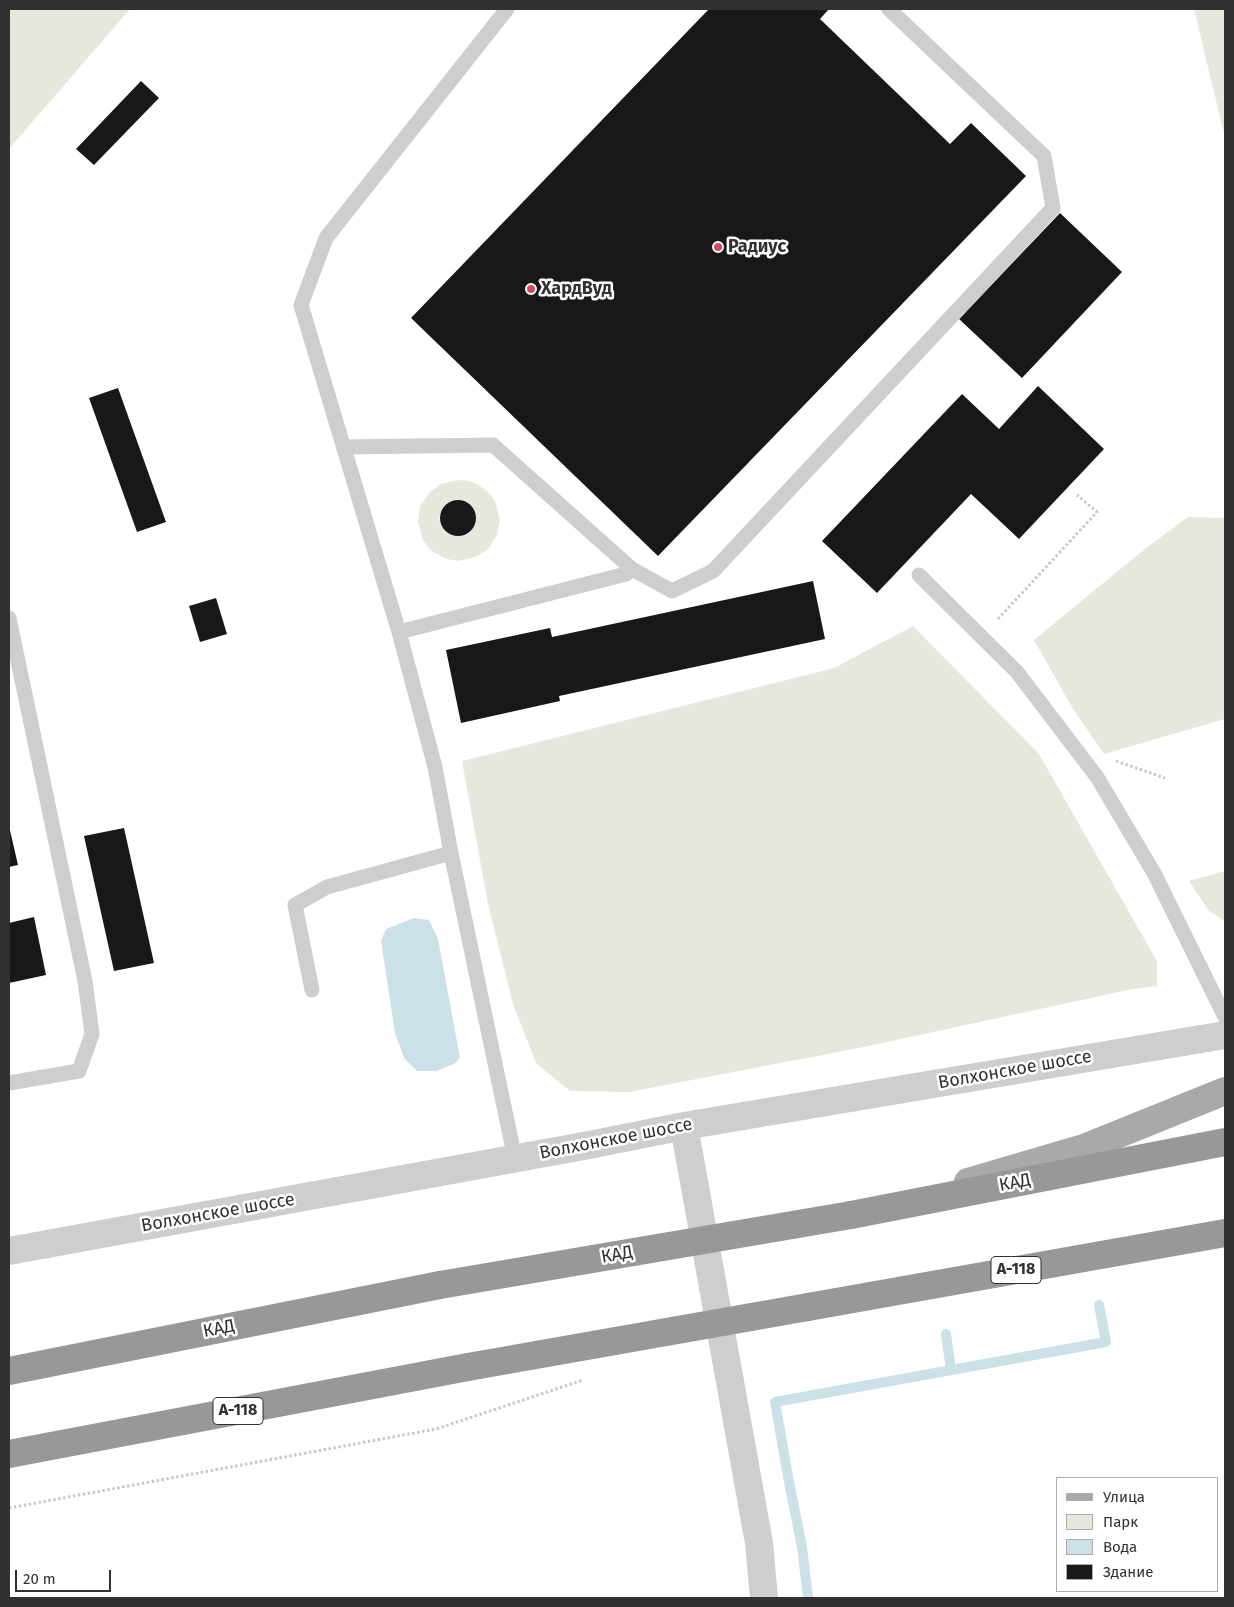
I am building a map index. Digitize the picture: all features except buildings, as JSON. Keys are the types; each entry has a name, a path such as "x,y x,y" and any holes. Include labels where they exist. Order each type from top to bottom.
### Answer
{"highway":[{"name":"КАД","path":"9,1371 440,1284 851,1215 1225,1142"},
{"name":"А-118","path":"9,1454 468,1367 1225,1233"}],"main road":[{"path":"851,1215 1084,1148 1225,1091"}],"street":[{"name":"Волхонское шоссе","path":"9,1251 515,1159 684,1126 1225,1035"},
{"path":"684,1126 759,1543 764,1598"}],"lane":[{"path":"506,9 326,238 300,305 399,632 435,768 515,1159"},
{"path":"344,447 493,445 632,568 672,591 713,571 1053,208 1044,156 889,9"},
{"path":"399,632 626,574 632,568"},
{"path":"919,575 983,636 1017,672 1097,777 1154,873 1225,1017"},
{"path":"9,618 85,981 92,1034 79,1071 9,1083"},
{"path":"312,990 295,905 327,887 451,853"}],"path":[{"path":"983,636 1097,512 1077,495"},
{"path":"1074,746 1166,778"},
{"path":"9,1508 436,1429 584,1380"}],"green space":[{"path":"9,9 130,9 9,149"},
{"path":"1194,9 1225,9 1225,138"},
{"path":"458,480 470,481 487,491 495,501 500,520 497,535 488,549 478,556 459,561 446,559 430,550 422,538 418,521 420,506 430,492 441,484","holes":["457,499 471,505 474,510 476,524 470,532 452,536 445,531 439,520 445,505 449,501"]},
{"path":"1188,517 1225,518 1225,719 1104,754 1073,709 1034,640 1146,548"},
{"path":"913,626 1039,754 1157,961 1157,986 1128,990 859,1048 629,1092 570,1091 536,1063 513,1004 488,904 462,761 834,668"},
{"path":"1225,871 1225,921 1209,911 1189,881"}],"water":[{"path":"414,918 429,920 438,939 460,1058 454,1064 436,1071 417,1071 404,1058 395,1033 381,941 386,929"}],"waterway":[{"path":"808,1598 802,1547 775,1402 1106,1342 1099,1305"},
{"path":"946,1334 951,1370"}],"place":[{"name":"Радиус","path":"718,247"},
{"name":"ХардВуд","path":"531,289"}]}
